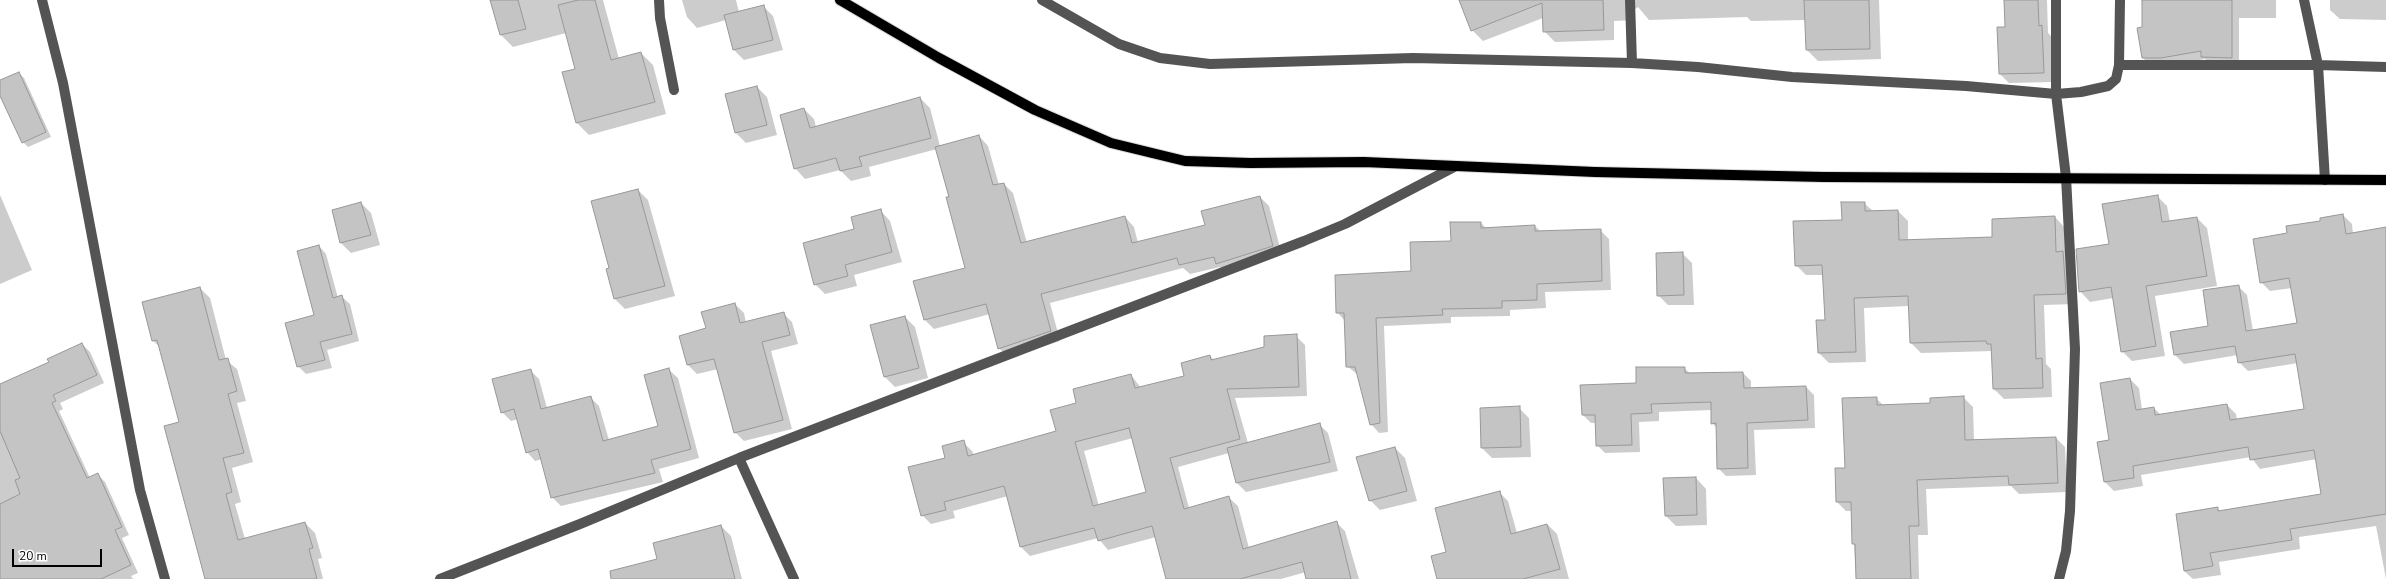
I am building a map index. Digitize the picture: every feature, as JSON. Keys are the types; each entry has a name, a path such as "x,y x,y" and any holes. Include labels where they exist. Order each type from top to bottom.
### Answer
{"main road":[{"path":"840,0 939,58 1035,110 1111,143 1185,161 1250,163 1364,162 1454,167 1824,177 2065,174 2386,180"}],"street":[{"path":"42,0 63,83 140,490 165,579"},
{"path":"659,0 660,18 674,90"},
{"path":"1042,0 1119,44 1160,58 1210,64 1413,58 1632,63 1698,67 1792,77 1966,86 2056,94 2081,92 2108,86 2116,79 2119,64 2120,0"},
{"path":"1630,0 1632,63"},
{"path":"2056,0 2056,94 2065,174 2075,349 2070,511 2066,551 2059,579"},
{"path":"2304,0 2318,65 2320,82 2325,180"},
{"path":"2119,64 2318,65 2386,67"},
{"path":"440,579 580,524 739,458 1318,235 1345,224 1454,167"},
{"path":"739,458 794,579"}],"building":[{"path":"490,0 518,0 526,29 500,35"},
{"path":"578,0 595,0 611,60 641,52 655,102 576,123 562,72 575,69 558,5"},
{"path":"1459,0 1603,0 1604,30 1543,32 1542,3 1471,31"},
{"path":"1804,0 1869,0 1870,49 1806,50"},
{"path":"2004,0 2038,0 2039,26 2042,25 2044,73 1999,74 1997,27 2005,27"},
{"path":"2142,0 2232,0 2232,58 2201,57 2201,51 2161,58 2142,58 2137,28 2142,27"},
{"path":"764,5 773,40 733,50 724,15"},
{"path":"19,72 46,132 22,143 0,96 0,80"},
{"path":"757,86 767,125 735,133 725,94"},
{"path":"920,97 931,138 859,157 862,166 840,171 836,158 794,169 780,115 804,108 810,128"},
{"path":"979,135 993,185 1004,183 1021,243 1125,216 1132,243 1205,225 1201,211 1260,196 1273,246 1216,264 1214,257 1179,265 1177,258 1041,294 1051,331 998,349 986,304 924,320 913,281 965,268 946,197 949,197 935,147"},
{"path":"638,189 665,286 614,299 606,269 609,268 591,201"},
{"path":"2158,195 2162,222 2197,217 2207,276 2146,286 2156,346 2121,352 2111,287 2079,292 2076,249 2109,244 2102,204"},
{"path":"361,202 371,235 340,243 332,210"},
{"path":"1841,202 1865,202 1865,211 1898,210 1899,240 1992,237 1992,219 2055,216 2056,252 2063,251 2066,294 2034,295 2036,359 2042,358 2043,388 1993,389 1991,344 1987,344 1986,341 1910,343 1908,296 1854,298 1856,352 1818,353 1816,320 1825,320 1822,265 1795,266 1793,221 1842,220"},
{"path":"881,209 892,252 845,265 848,276 814,285 803,243 854,229 851,217"},
{"path":"2343,214 2346,234 2386,227 2386,514 2290,529 2292,540 2210,553 2213,566 2184,571 2176,514 2218,507 2218,511 2321,494 2314,450 2250,460 2248,447 2133,466 2134,478 2104,482 2097,442 2109,440 2100,383 2130,378 2136,410 2154,407 2155,415 2227,404 2230,420 2304,409 2295,354 2238,363 2235,346 2174,355 2170,332 2208,326 2203,290 2239,285 2246,331 2297,323 2289,278 2260,283 2253,239 2287,233 2286,226 2320,221 2320,218"},
{"path":"1450,222 1481,222 1481,228 1535,225 1535,231 1601,229 1602,281 1537,284 1537,300 1502,301 1502,308 1442,309 1443,315 1376,318 1380,423 1370,425 1355,367 1346,367 1344,313 1336,313 1335,275 1411,271 1410,242 1451,241"},
{"path":"319,245 333,298 342,295 352,334 320,342 325,360 297,367 285,323 314,315 297,251"},
{"path":"1683,252 1684,295 1657,296 1656,253"},
{"path":"200,287 219,360 228,358 237,391 228,394 244,453 223,458 232,492 226,494 238,540 305,522 313,548 309,549 317,579 205,579 164,426 179,422 157,340 152,341 142,302"},
{"path":"735,303 740,323 784,312 790,335 762,342 783,420 734,433 714,359 687,365 679,336 706,328 701,312"},
{"path":"905,316 919,368 884,377 870,325"},
{"path":"1297,334 1299,387 1227,389 1240,439 1170,458 1184,509 1229,496 1243,549 1337,521 1351,579 1306,579 1302,562 1240,579 1166,579 1152,526 1098,541 1094,528 1020,547 1004,486 944,502 946,510 921,516 908,467 945,458 942,446 964,440 968,456 1056,431 1050,410 1076,403 1073,389 1131,374 1135,388 1184,376 1181,363 1210,355 1211,360 1264,347 1264,336","holes":["1129,428 1146,492 1093,506 1075,442"]},
{"path":"82,343 97,375 53,395 56,401 52,403 87,478 98,473 122,527 115,530 131,565 101,579 0,579 0,504 20,494 15,480 20,478 0,431 0,384 49,362 47,359"},
{"path":"1636,367 1685,367 1685,373 1743,372 1744,388 1806,386 1808,420 1747,423 1748,468 1717,469 1716,423 1711,424 1711,402 1651,404 1652,413 1631,414 1632,445 1596,446 1595,415 1582,415 1580,385 1636,383"},
{"path":"669,368 691,449 651,460 655,473 551,498 538,449 526,453 514,409 501,413 492,379 531,369 541,409 591,396 603,441 658,426 644,375"},
{"path":"1964,396 1965,440 2056,437 2058,483 2009,485 2008,476 1917,480 1919,526 1909,526 1911,579 1856,579 1855,544 1852,544 1851,502 1836,502 1835,468 1845,468 1842,398 1877,397 1877,405 1930,403 1930,398"},
{"path":"1520,406 1521,447 1481,448 1480,408"},
{"path":"1320,423 1330,462 1236,483 1227,448"},
{"path":"1395,447 1407,491 1369,501 1356,457"},
{"path":"1696,477 1697,515 1665,516 1663,478"},
{"path":"1500,491 1511,534 1547,524 1560,569 1523,579 1437,579 1431,556 1446,552 1435,508"},
{"path":"721,525 735,579 611,579 610,571 657,559 653,543"}]}
